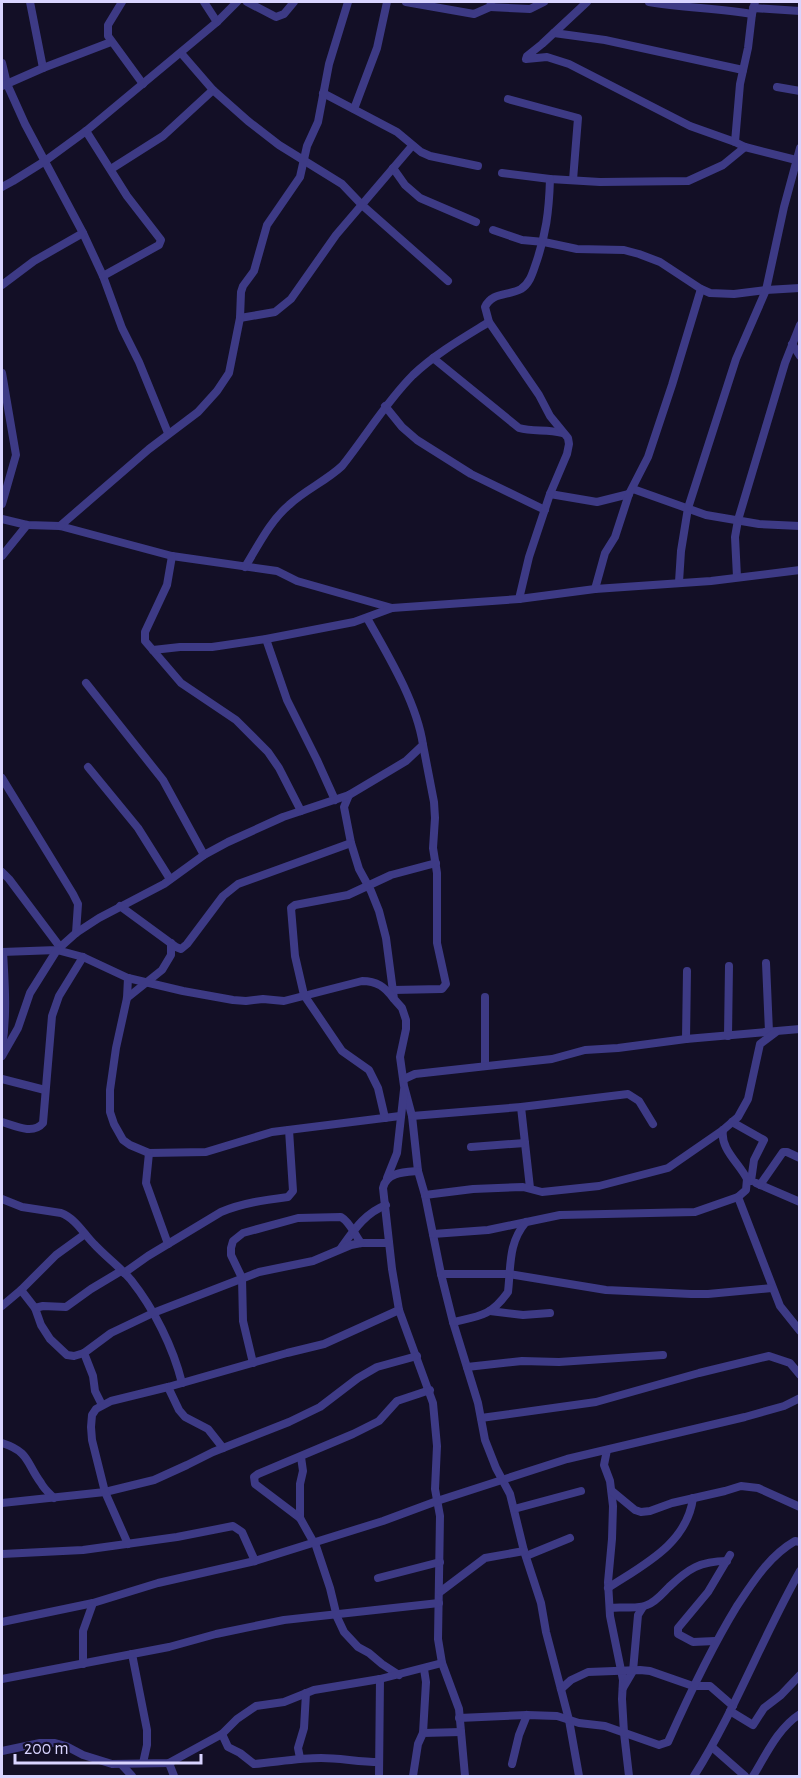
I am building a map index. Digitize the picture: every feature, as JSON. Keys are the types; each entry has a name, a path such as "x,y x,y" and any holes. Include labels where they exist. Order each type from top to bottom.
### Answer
{"street":[{"path":"30,2 43,68"},
{"path":"122,2 108,25 108,36 142,84"},
{"path":"204,2 217,22"},
{"path":"2,187 45,161 86,131 217,22 237,2"},
{"path":"247,2 276,17 284,14 294,2"},
{"path":"60,526 168,433 198,412 225,381 229,373 240,318 241,292 255,268 267,225 300,177 308,146 318,122 328,64 348,2"},
{"path":"354,109 377,48 387,2"},
{"path":"406,2 474,15 490,4 530,9 544,2"},
{"path":"587,2 526,59 547,57 569,64 690,126 745,147 798,160"},
{"path":"649,2 684,7 800,10"},
{"path":"735,142 740,84 748,48 753,8"},
{"path":"554,33 606,40 743,70"},
{"path":"4,85 111,42"},
{"path":"180,53 213,90 279,145 337,179 362,206 448,281"},
{"path":"2,63 4,85 83,233 168,433"},
{"path":"777,87 800,91"},
{"path":"111,170 164,136 213,90"},
{"path":"323,93 397,132 412,147 430,156 478,166"},
{"path":"508,99 578,118 573,180"},
{"path":"86,131 127,196 161,240 159,245 103,276"},
{"path":"240,318 275,312 291,299 333,238 412,147"},
{"path":"502,173 550,179 688,182 723,165 745,147"},
{"path":"679,582 688,508 736,359 766,290 783,207 800,148"},
{"path":"393,168 405,185 420,198 476,222"},
{"path":"519,598 529,557 550,494 569,449 568,438 554,422 540,394 489,322 485,308 487,302 517,291 527,284 544,242 550,179"},
{"path":"493,230 516,239 577,249 609,248 639,254 660,262 701,289 721,295 800,288"},
{"path":"2,285 34,261 83,233"},
{"path":"595,589 605,553 617,532 631,492 648,457 701,289"},
{"path":"245,567 286,507 342,466 386,406 414,374 433,358 489,322"},
{"path":"737,577 735,537 738,520 792,344 800,325"},
{"path":"792,344 800,356"},
{"path":"433,358 519,428 546,429 564,433"},
{"path":"2,373 16,455 2,504"},
{"path":"386,406 402,427 417,440 471,474 545,510"},
{"path":"550,494 597,502 631,492 706,515 770,525 800,526"},
{"path":"2,519 27,525 60,526 172,556 277,571 297,581 392,608"},
{"path":"2,556 27,525"},
{"path":"172,556 167,585 145,632 145,641 181,683 236,720 268,752 279,768 301,812"},
{"path":"153,650 267,639 354,622 392,608 519,598 800,570"},
{"path":"367,618 390,659 418,721 434,802 433,848 437,873 437,943 446,984 442,989 393,994"},
{"path":"267,639 287,700 318,759 335,800"},
{"path":"86,683 163,780 204,855"},
{"path":"2,1056 18,1028 30,993 59,948 76,933 170,879 204,855 250,831 283,817 349,795 406,761 423,745"},
{"path":"88,767 138,828 170,879"},
{"path":"2,778 78,904 76,933"},
{"path":"349,795 344,807 351,843 359,869 375,900 385,932 393,994"},
{"path":"120,906 181,949 223,896 238,884 351,843"},
{"path":"385,1118 378,1088 369,1070 342,1051 303,995 295,956 291,907 348,896 390,875 436,863"},
{"path":"2,872 59,948"},
{"path":"127,998 162,970 171,956 171,943"},
{"path":"2,1048 6,1027 2,952 59,948 145,983 246,1001 263,999 284,1001 353,983 371,981 393,994 406,1020 400,1057 412,1116 418,1171 441,1274 485,1440 510,1494 541,1603 546,1632 569,1720 579,1776"},
{"path":"2,1122 31,1130 40,1127 43,1123 54,1006 83,957"},
{"path":"425,1195 473,1189 523,1187 542,1192 599,1186 668,1168 723,1130 742,1110 748,1099 760,1044 772,1032 766,963"},
{"path":"728,1036 729,966"},
{"path":"686,1039 687,971"},
{"path":"128,978 127,998 112,1071 110,1113 123,1140 130,1145 149,1153 206,1152 272,1132 400,1116"},
{"path":"484,998 485,1066"},
{"path":"465,1776 457,1702 442,1663 438,1639 440,1516 435,1476 437,1439 433,1403 399,1310 383,1188 397,1153 404,1083 415,1074 552,1059 585,1050 800,1029"},
{"path":"2,1079 45,1090"},
{"path":"412,1116 521,1107 628,1094 639,1101 653,1124"},
{"path":"521,1107 530,1188"},
{"path":"433,1234 488,1230 560,1215 695,1212 738,1197 746,1190 754,1160 764,1140 732,1122"},
{"path":"35,1308 66,1307 91,1289 232,1207 288,1197 293,1191 289,1130"},
{"path":"723,1130 722,1137 725,1146 749,1180 800,1202"},
{"path":"471,1148 525,1143"},
{"path":"760,1185 783,1152 800,1158"},
{"path":"149,1153 146,1183 168,1244"},
{"path":"387,1179 395,1174 418,1171"},
{"path":"738,1197 780,1306 798,1326"},
{"path":"2,1199 22,1207 66,1215 132,1282 153,1312 177,1364 182,1383"},
{"path":"341,1248 363,1219 386,1205"},
{"path":"253,1363 243,1321 242,1278 231,1255 233,1242 243,1233 298,1218 341,1218 349,1224 361,1243"},
{"path":"453,1322 480,1316 490,1311 508,1292 513,1244 517,1232 526,1222"},
{"path":"2,1306 56,1255 85,1234"},
{"path":"21,1290 35,1308 41,1325 58,1347 67,1355 74,1356 84,1353 111,1333 153,1312 264,1270 313,1261 341,1248 361,1243 389,1243"},
{"path":"441,1274 509,1274 617,1290 708,1294 772,1288"},
{"path":"128,1544 105,1492 92,1440 92,1415 102,1405 334,1341 399,1310"},
{"path":"490,1311 523,1315 550,1313"},
{"path":"84,1353 93,1376 95,1391 102,1405"},
{"path":"467,1367 522,1361 559,1362 663,1354"},
{"path":"2,1503 105,1492 154,1480 320,1407 377,1367 417,1356"},
{"path":"481,1418 596,1402 769,1356 790,1363 800,1375"},
{"path":"168,1387 185,1418 208,1429 223,1448"},
{"path":"399,1675 349,1640 339,1624 314,1543 300,1518 255,1484 254,1480 258,1474 379,1421 397,1401 430,1390"},
{"path":"2,1622 93,1604 158,1583 255,1561 567,1459 746,1417 784,1406 800,1398"},
{"path":"2,1443 16,1449 28,1459 42,1485 54,1498"},
{"path":"608,1450 604,1465 612,1491 610,1608 611,1623 622,1671 624,1733 629,1776"},
{"path":"300,1518 300,1484 303,1471 301,1457"},
{"path":"490,1484 496,1468"},
{"path":"612,1491 634,1510 641,1512 741,1486 758,1488 800,1507"},
{"path":"514,1509 581,1491"},
{"path":"609,1588 673,1542 689,1518 693,1498"},
{"path":"2,1554 83,1550 177,1538 233,1526 242,1532 255,1561"},
{"path":"440,1593 485,1558 525,1553 570,1538"},
{"path":"459,1718 557,1716 605,1726 659,1745 668,1742 716,1641 753,1581 777,1554 795,1541 800,1542"},
{"path":"610,1608 643,1607 659,1597 691,1569 705,1562 729,1558 708,1592 678,1628 678,1634 689,1641 716,1641"},
{"path":"378,1578 440,1562"},
{"path":"694,1776 732,1709 777,1612 800,1571"},
{"path":"2,1679 132,1654 284,1620 439,1602"},
{"path":"84,1664 83,1631 93,1604"},
{"path":"623,1688 633,1671 638,1615 643,1607"},
{"path":"132,1654 147,1730 147,1745 143,1763"},
{"path":"2,1751 40,1743 55,1743 101,1761 122,1765 169,1763 222,1734 237,1719 256,1706 284,1702 306,1693 399,1675 442,1663"},
{"path":"413,1776 418,1744 423,1733 426,1682 424,1669"},
{"path":"561,1689 571,1680 588,1672 650,1671 693,1686 710,1686 732,1709 753,1725 764,1708 777,1699 797,1678"},
{"path":"797,1678 800,1690"},
{"path":"379,1776 380,1679"},
{"path":"300,1758 298,1748 304,1728 306,1693"},
{"path":"753,1776 789,1721 800,1714"},
{"path":"512,1764 526,1715"},
{"path":"423,1733 461,1732"},
{"path":"222,1734 228,1748 240,1753 254,1764 300,1758 379,1762"},
{"path":"712,1747 745,1776"},
{"path":"169,1763 174,1776"},
{"path":"122,1765 132,1776"}]}
